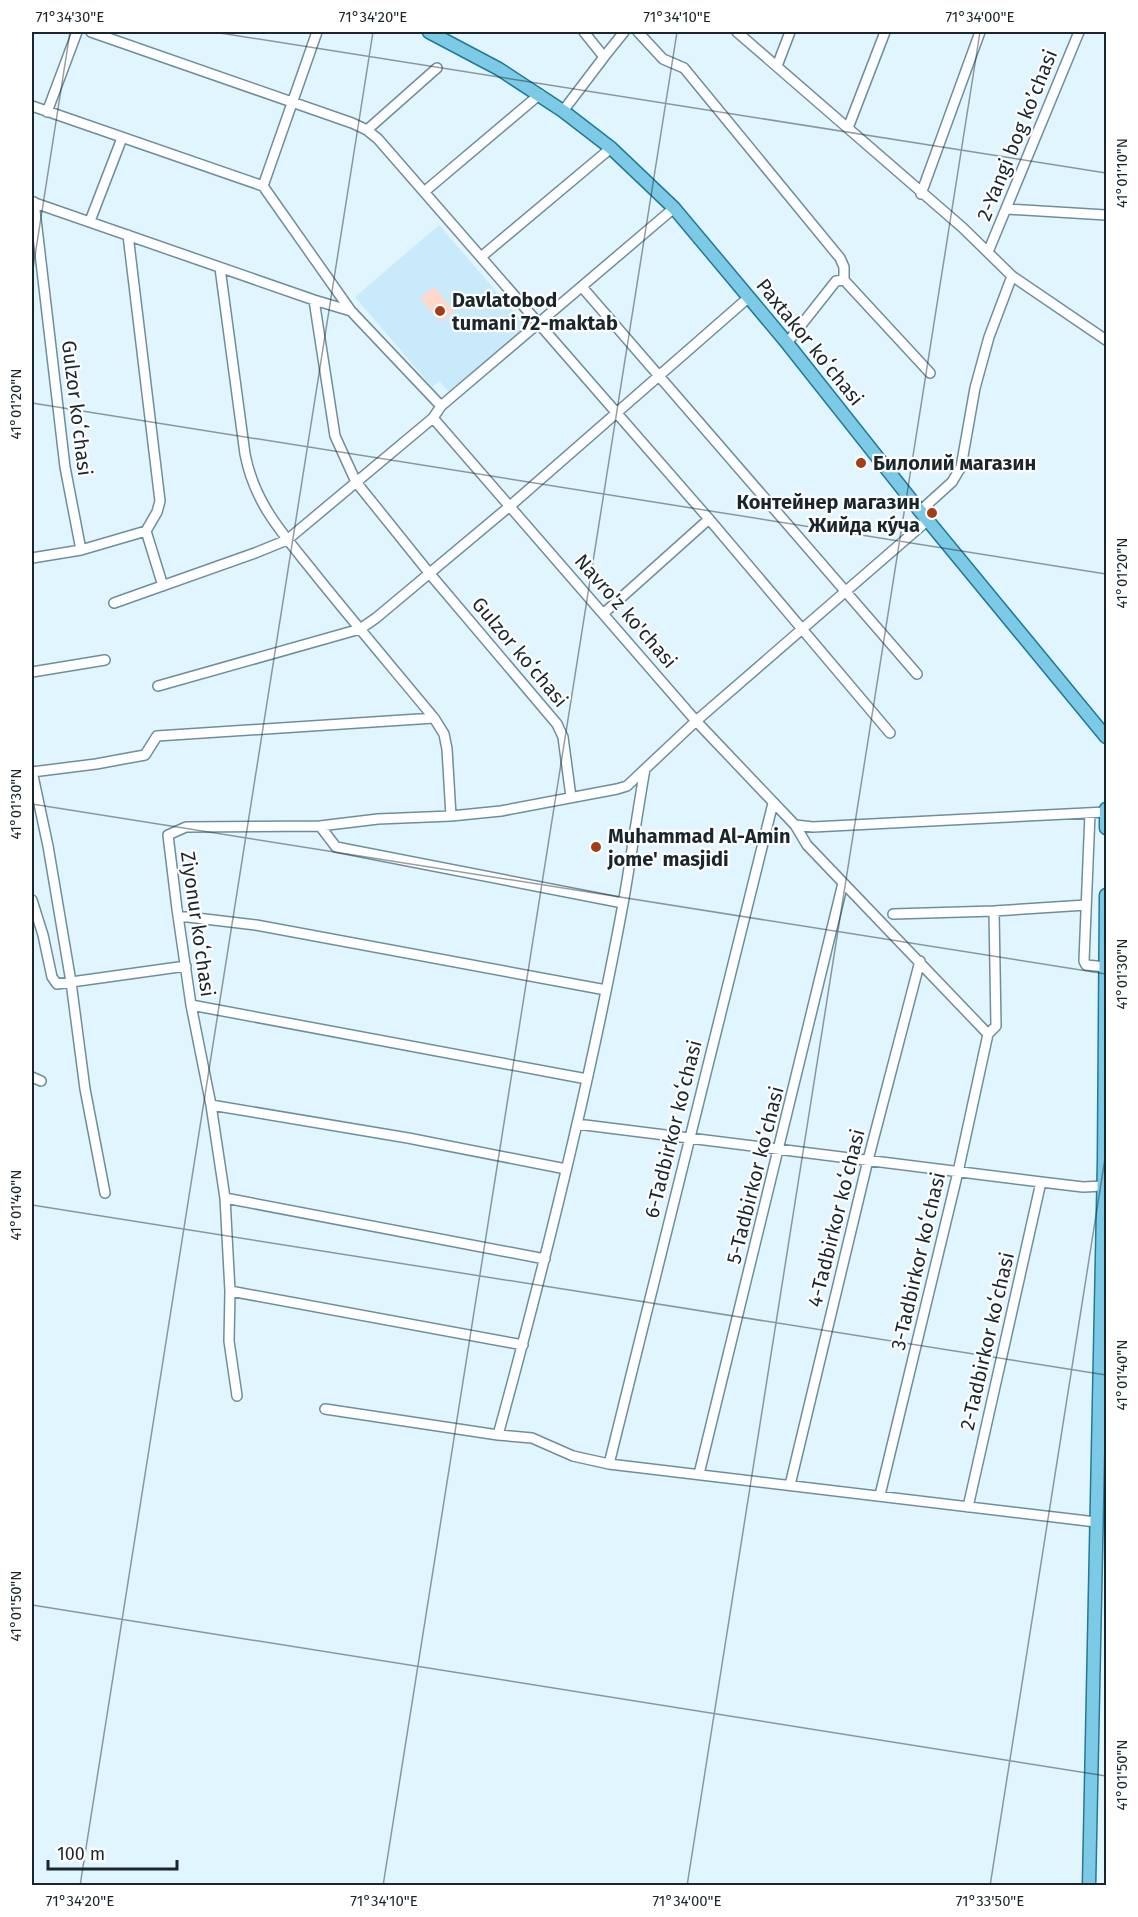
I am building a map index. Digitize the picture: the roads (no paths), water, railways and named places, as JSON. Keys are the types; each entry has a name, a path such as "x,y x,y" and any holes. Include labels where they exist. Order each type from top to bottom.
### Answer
{"main road":[{"name":"Paxtakor koʻchasi","path":"429,32 500,69 540,94 611,148 674,208 787,343 924,515 1107,737"},
{"path":"1106,810 1107,828"},
{"path":"1089,1886 1096,1522 1103,1338 1105,1161 1096,966 1107,895"}],"street":[{"path":"47,112 76,32"},
{"path":"91,32 352,123 367,130 378,139 709,519 890,733"},
{"path":"263,186 317,32"},
{"path":"584,32 604,57"},
{"path":"563,111 624,32"},
{"path":"638,32 663,59 684,68 840,258 844,267 844,280 930,373"},
{"path":"737,32 988,252 1012,276 1107,340"},
{"path":"777,66 790,32"},
{"path":"848,128 885,32"},
{"path":"921,194 981,32"},
{"name":"2-Yangi bog koʼchasi","path":"988,252 1079,32"},
{"path":"367,130 437,68"},
{"path":"424,192 540,94"},
{"path":"32,106 263,186 351,311 441,406"},
{"path":"90,221 122,138"},
{"path":"481,257 611,148"},
{"name":"Gulzor koʻchasi","path":"81,550 65,467 32,202 351,311"},
{"path":"114,603 287,540 433,418 441,406 674,208"},
{"path":"1007,209 1107,215"},
{"path":"32,558 81,550 146,531 157,512 160,501 128,235"},
{"path":"220,268 249,474 257,495 287,540 434,718 444,734 452,816"},
{"name":"Ziyonur koʻchasi","path":"237,1396 229,1341 230,1291 225,1198 211,1105 191,1005 168,835 186,827 320,826 378,819 452,816 501,811 627,786 696,721 846,592 924,515 952,482 961,466 975,388 989,337 1012,276"},
{"path":"787,343 836,281 844,280"},
{"path":"582,287 917,674"},
{"path":"158,686 331,635 360,629 430,574 510,506 748,298"},
{"name":"Gulzor koʻchasi","path":"314,300 333,430 356,482 430,574 557,724 563,737 571,797"},
{"name":"Navro'z ko'chasi","path":"433,418 696,721 795,825 807,845 988,1034"},
{"path":"604,613 709,519"},
{"path":"146,531 163,586"},
{"path":"32,672 105,660"},
{"path":"105,1193 85,1089 71,982 48,846 32,771 145,755 157,735 434,718"},
{"path":"498,1435 546,1259 587,1079 623,903 645,770"},
{"name":"6-Tadbirkor koʻchasi","path":"609,1464 688,1138 773,803"},
{"path":"795,825 813,827 1090,813 1106,810"},
{"path":"1090,813 1084,961 1096,966"},
{"path":"320,826 336,847 623,903"},
{"name":"5-Tadbirkor koʻchasi","path":"699,1474 843,883"},
{"path":"32,900 54,982 59,984 186,966"},
{"path":"893,914 1086,905"},
{"name":"3-Tadbirkor koʻchasi","path":"880,1495 958,1172 988,1034 996,1026 994,911"},
{"path":"178,917 256,925 606,990"},
{"name":"4-Tadbirkor koʻchasi","path":"790,1485 868,1160 920,961"},
{"path":"191,1005 587,1079"},
{"path":"211,1105 408,1138 566,1169"},
{"path":"577,1124 1083,1187 1103,1186"},
{"name":"2-Tadbirkor koʻchasi","path":"968,1507 1041,1182"},
{"path":"225,1198 546,1259"},
{"path":"230,1291 523,1345"},
{"path":"325,1409 532,1438 573,1456 609,1464 1096,1522"}],"place":[{"name":"Davlatobod tumani 72-maktab","path":"440,311"},
{"name":"Билолий магазин","path":"861,463"},
{"name":"Контейнер магазин Жийда ку́ча","path":"932,513"},
{"name":"Muhammad Al-Amin jome' masjidi","path":"596,847"}]}
